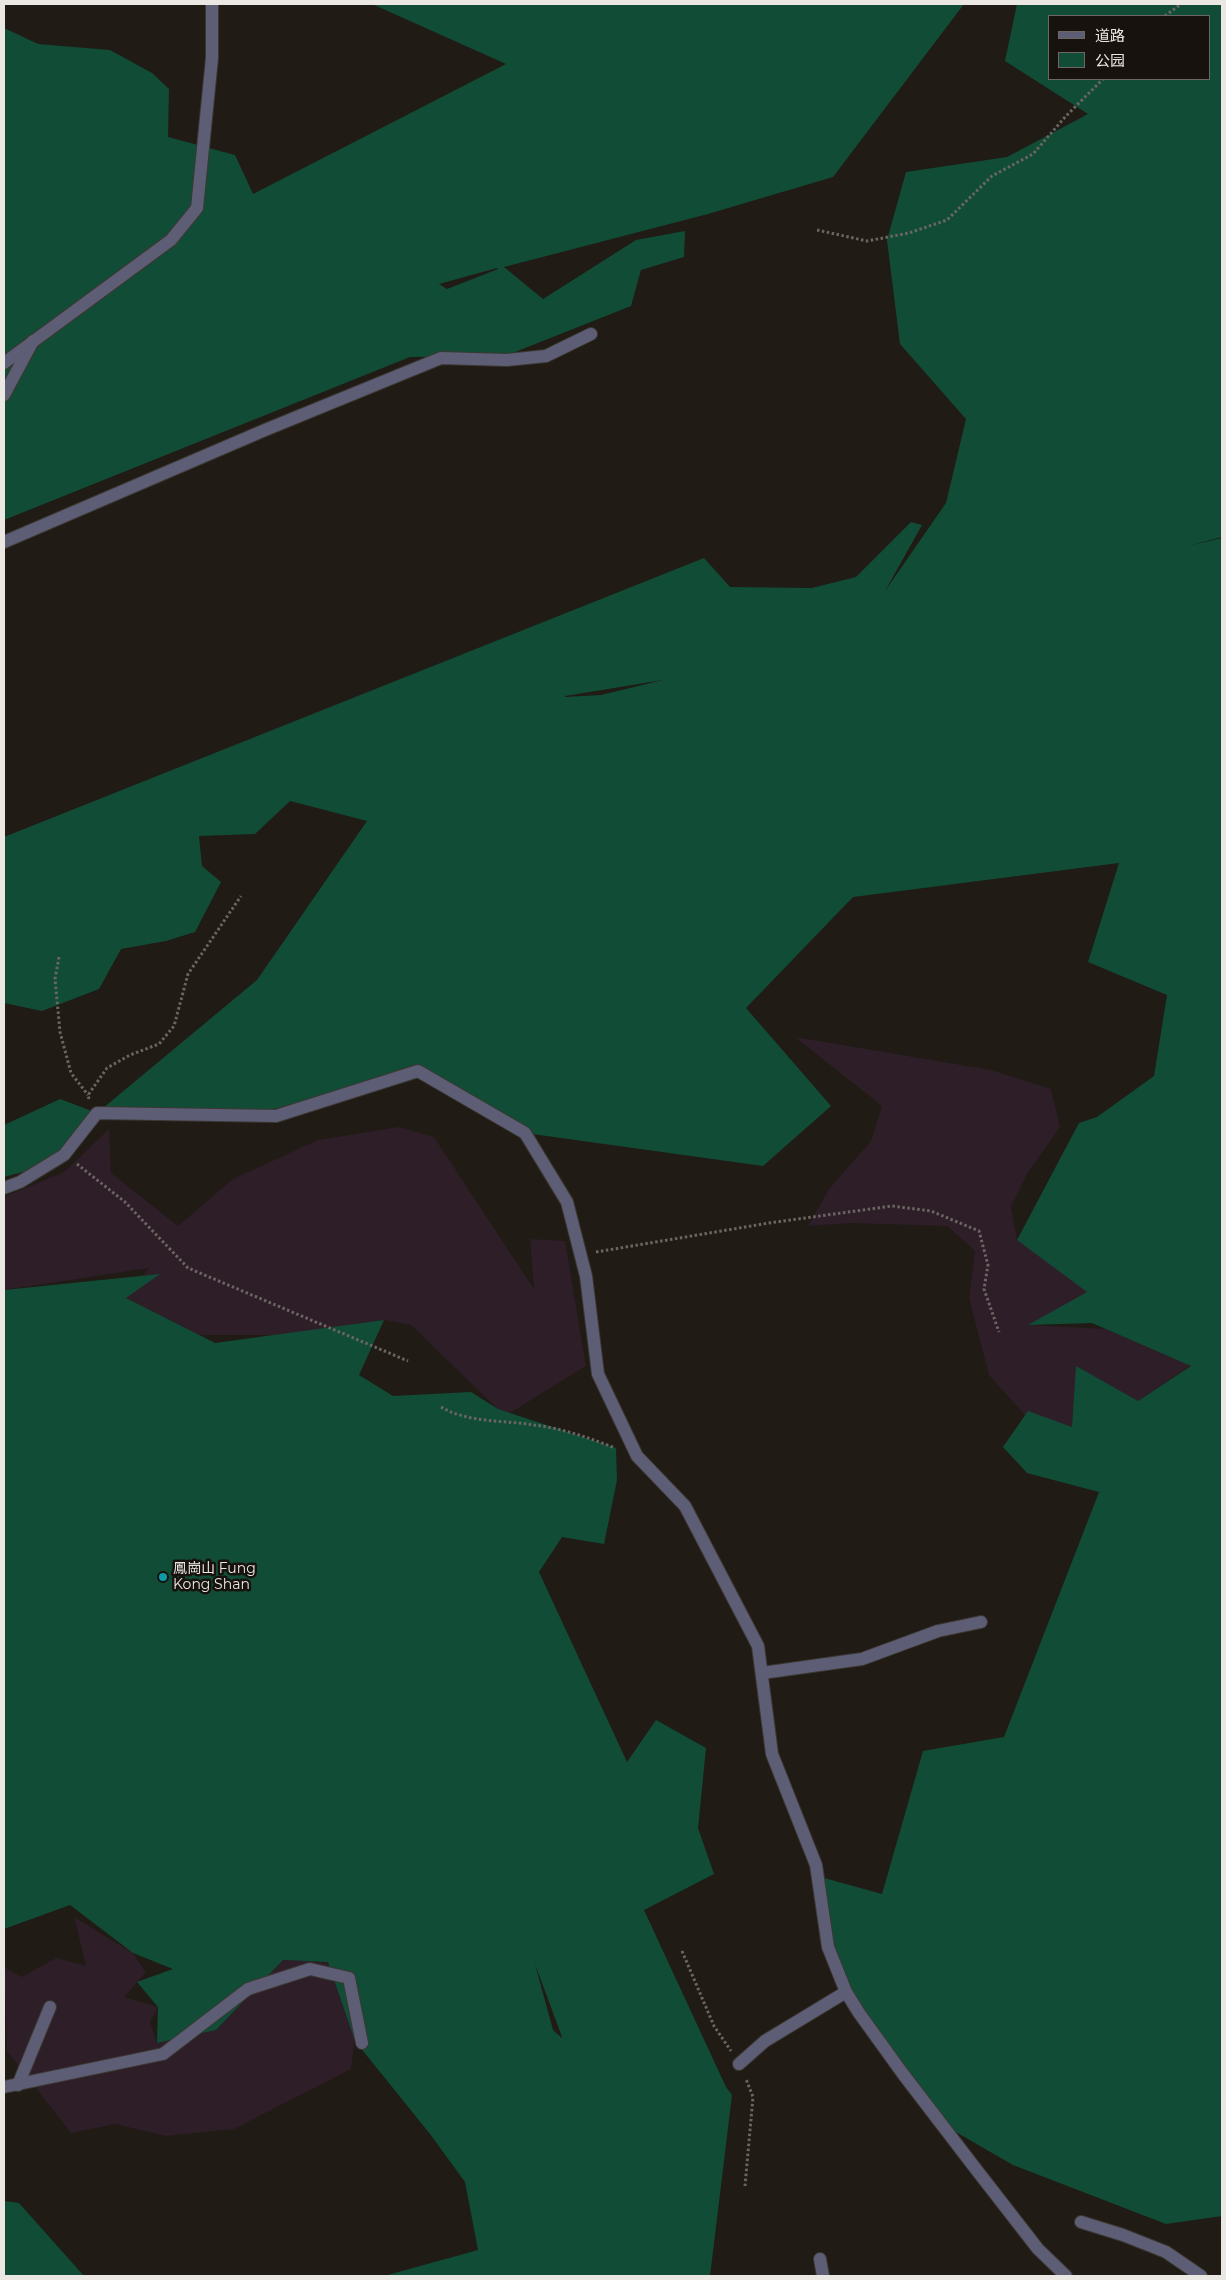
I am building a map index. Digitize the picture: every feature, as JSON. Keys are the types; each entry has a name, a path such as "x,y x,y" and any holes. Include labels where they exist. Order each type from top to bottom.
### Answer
{"street":[{"path":"4,363 171,240 196,208 212,58 212,4"},
{"path":"4,542 266,430 441,358 507,360 546,356 592,334"},
{"path":"4,395 33,341"},
{"path":"4,1188 20,1182 64,1154 97,1114 276,1116 418,1071 525,1133 567,1202 586,1276 598,1374 637,1456 685,1506 758,1646 772,1754 816,1865 828,1947 846,1992 876,2036 967,2158 1038,2249 1066,2276"},
{"path":"762,1673 862,1659 938,1631 981,1622"},
{"path":"4,2087 163,2054 248,1988 310,1969 349,1978 362,2043"},
{"path":"739,2064 765,2041 846,1992"},
{"path":"18,2085 50,2007"},
{"path":"1081,2222 1123,2235 1166,2252 1201,2276"},
{"path":"820,2259 823,2276"}],"path":[{"path":"1166,15 1181,4"},
{"path":"817,230 867,240 909,233 947,220 992,176 1034,154 1066,116 1102,80"},
{"path":"88,1095 107,1068 130,1055 159,1044 174,1026 188,974 242,896"},
{"path":"59,957 55,979 60,1032 71,1073 88,1095 89,1107 97,1114"},
{"path":"64,1154 125,1202 188,1268 408,1361"},
{"path":"580,1254 769,1223 892,1206 931,1211 979,1230 988,1265 984,1289 1000,1332"},
{"path":"441,1407 457,1416 537,1425 594,1439 637,1456"},
{"path":"682,1951 714,2026 739,2064 753,2097 745,2186"}],"shaded area":[{"path":"795,1037 991,1070 1051,1089 1060,1127 1027,1174 1011,1207 1017,1240 1094,1290 1029,1325 1106,1329 1191,1365 1138,1401 1072,1427 1031,1422 989,1375 969,1298 975,1251 947,1226 849,1223 808,1226 829,1189 871,1141 882,1106"},
{"path":"399,1127 434,1137 534,1289 530,1239 565,1241 586,1366 505,1416 411,1325 384,1320 282,1335 197,1335 125,1298 149,1268 4,1290 4,1197 64,1172 109,1129 111,1173 178,1226 233,1179 318,1140"},
{"path":"74,1917 133,1953 146,1972 124,1997 158,2007 150,2022 157,2043 216,2030 283,1960 328,1962 358,2014 351,2069 234,2129 166,2136 115,2124 71,2133 7,2051 4,1967 22,1977 56,1958 86,1966"}],"green space":[{"path":"372,4 964,4 833,177 708,214 504,267 543,299 636,240 685,231 684,257 641,270 631,306 505,356 410,357 4,520 4,28 38,44 110,50 152,73 169,89 168,137 235,155 253,194 506,64","holes":["498,269 447,289 439,284"]},
{"path":"1017,4 1222,4 1222,537 1188,546 1222,538 1222,2216 1166,2224 1013,2165 942,2124 842,1981 817,1876 882,1894 923,1751 1004,1737 1099,1492 1027,1473 1003,1447 1028,1411 1072,1427 1076,1366 1138,1401 1191,1366 1092,1323 1028,1325 1087,1292 1017,1240 1079,1123 1097,1117 1154,1076 1167,995 1088,962 1119,863 853,897 746,1008 831,1106 763,1166 525,1133 418,1071 247,1116 97,1114 45,1166 4,1177 4,1125 60,1099 97,1113 257,980 367,821 290,801 255,834 199,836 202,866 221,882 195,932 166,941 121,949 99,989 42,1011 4,1003 4,837 704,558 730,587 812,588 856,577 911,522 922,525 885,591 946,503 966,419 900,344 887,240 906,172 1007,157 1088,114 1005,61","holes":["663,680 601,695 565,697"]},
{"path":"160,1274 126,1298 215,1343 384,1320 359,1375 393,1396 471,1392 498,1409 616,1448 617,1480 604,1544 562,1537 539,1572 627,1762 656,1720 706,1748 698,1828 714,1874 644,1910 726,2087 732,2095 710,2276 384,2276 478,2250 465,2182 430,2134 355,2041 328,1962 283,1960 216,2030 157,2043 158,2007 137,1982 173,1969 133,1953 70,1905 4,1929 4,1290","holes":["535,1964 562,2038 553,2030"]},
{"path":"4,2201 19,2203 84,2276 4,2276"}],"place":[{"name":"鳳崗山 Fung Kong Shan","path":"163,1577"}]}
